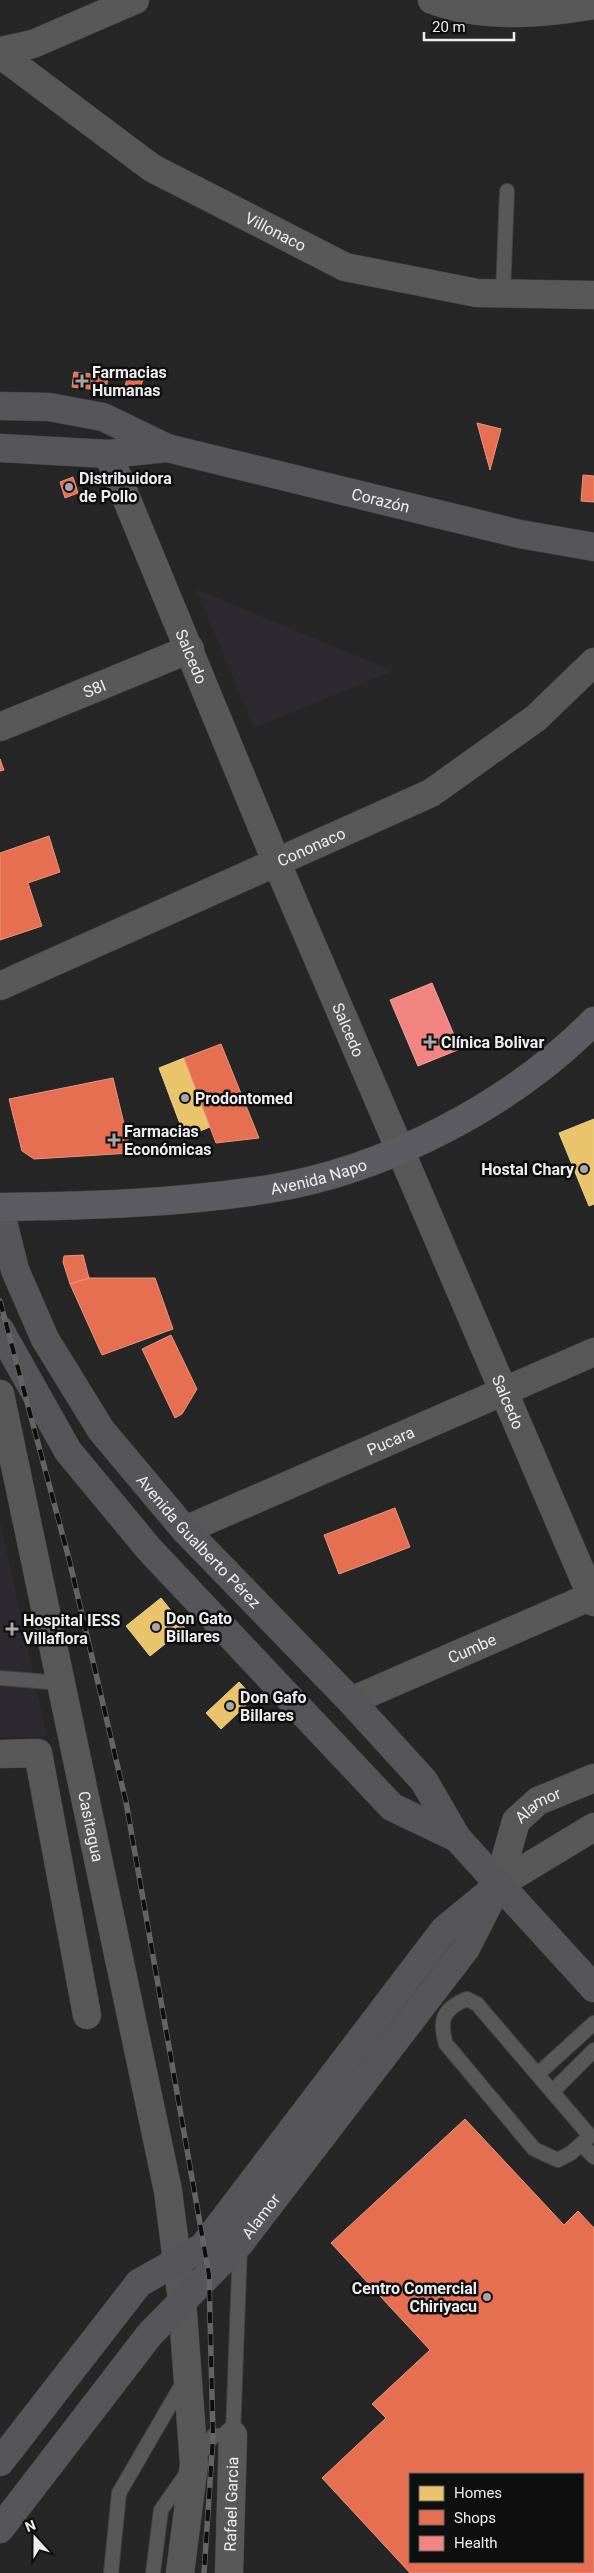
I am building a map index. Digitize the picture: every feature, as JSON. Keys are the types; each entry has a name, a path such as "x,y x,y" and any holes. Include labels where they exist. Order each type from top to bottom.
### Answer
{"main road":[{"name":"Corazón","path":"0,406 49,407 103,417 167,448 520,534 594,547"},
{"name":"Corazón","path":"0,448 108,454 167,448"},
{"name":"Avenida Napo","path":"0,1208 158,1200 269,1189 340,1172 400,1150 465,1119 528,1080 594,1021"},
{"name":"Avenida Gualberto Pérez","path":"0,1208 15,1270 45,1339 101,1430 185,1530 351,1701 424,1781 457,1838 594,1988"},
{"name":"Avenida Gualberto Pérez","path":"0,1330 68,1451 149,1549 392,1807 457,1838"},
{"name":"Alamor","path":"0,2462 139,2283 203,2247 444,1930 498,1885"},
{"name":"Alamor","path":"0,2529 150,2334 240,2243 466,1948 498,1885"}],"street":[{"path":"0,52 33,44 135,0"},
{"path":"432,0 503,14 566,10 594,5"},
{"name":"Villonaco","path":"0,52 152,168 344,268 477,293 594,295"},
{"name":"Salcedo","path":"108,454 276,861 593,1598"},
{"name":"S8I","path":"0,727 190,649"},
{"name":"Cononaco","path":"0,986 431,793 536,718 594,662"},
{"name":"Pucara","path":"185,1530 594,1352"},
{"name":"Casitagua","path":"0,1394 166,2182 178,2260 194,2464 180,2573"},
{"name":"Cumbe","path":"351,1701 593,1598"},
{"path":"0,1754 38,1753 87,2015"},
{"name":"Alamor","path":"498,1885 516,1821 538,1800 594,1778"},
{"path":"498,1885 594,1827"},
{"path":"498,1885 594,1846"},
{"name":"Rafael Garcia","path":"230,2573 233,2435"}],"lane":[{"path":"503,293 507,191"},
{"path":"0,1678 61,1683"},
{"path":"467,1999 477,2004 553,2091 590,2136 572,2153 558,2160 534,2148 446,2044 441,2027 446,2013 458,2003 467,1999"},
{"path":"538,2074 594,2023"},
{"path":"553,2091 594,2050"},
{"path":"581,2144 594,2157"},
{"path":"153,2573 162,2510 213,2436 233,2435 240,2243"},
{"path":"111,2573 119,2493 187,2376"}],"shaded area":[{"path":"196,589 393,671 254,728"},
{"name":"Hospital IESS Villaflora","path":"0,1521 47,1737 0,1737"}],"building: Homes":[{"name":"Prodontomed","path":"184,1058 210,1127 185,1137 159,1068"},
{"name":"Hostal Chary","path":"594,1119 594,1204 589,1206 559,1133"},
{"name":"Don Gato Billares","path":"161,1598 185,1628 150,1656 126,1626"},
{"name":"Don Gafo Billares","path":"239,1682 254,1698 221,1729 206,1713"}],"building: Shops":[{"name":"Farmacias Humanas","path":"74,372 91,374 90,389 72,387"},
{"path":"91,374 108,376 106,391 90,389"},
{"path":"128,375 143,379 139,394 124,390"},
{"path":"477,423 501,429 490,470"},
{"path":"583,475 594,476 594,502 581,501"},
{"name":"Distribuidora de Pollo","path":"73,477 78,493 65,498 60,482"},
{"path":"0,759 4,770 0,771"},
{"path":"49,836 60,872 28,883 42,926 0,940 0,853"},
{"path":"221,1044 259,1138 216,1143 184,1058"},
{"path":"113,1078 131,1153 34,1159 22,1151 9,1099"},
{"path":"83,1255 89,1278 70,1284 63,1262 64,1256"},
{"path":"89,1278 155,1278 173,1329 102,1355 70,1284"},
{"path":"171,1335 197,1389 182,1414 175,1418 142,1349"},
{"path":"395,1508 410,1547 339,1574 324,1535"},
{"name":"Centro Comercial Chiriyacu","path":"465,2119 564,2225 578,2211 594,2228 594,2573 410,2573 322,2478 386,2418 372,2404 430,2350 331,2243"}],"building: Health":[{"path":"432,983 460,1049 418,1066 390,1000"}],"railway":[{"path":"0,1301 69,1559 126,1802 209,2275 213,2436 204,2573"}],"place":[{"name":"Farmacias Humanas","path":"82,381"},
{"name":"Distribuidora de Pollo","path":"69,487"},
{"name":"Clínica Bolivar","path":"430,1042"},
{"name":"Prodontomed","path":"185,1098"},
{"name":"Farmacias Económicas","path":"114,1140"},
{"name":"Hostal Chary","path":"584,1169"},
{"name":"Don Gato Billares","path":"156,1627"},
{"name":"Hospital IESS Villaflora","path":"12,1629"},
{"name":"Don Gafo Billares","path":"230,1706"},
{"name":"Centro Comercial Chiriyacu","path":"487,2297"}]}
